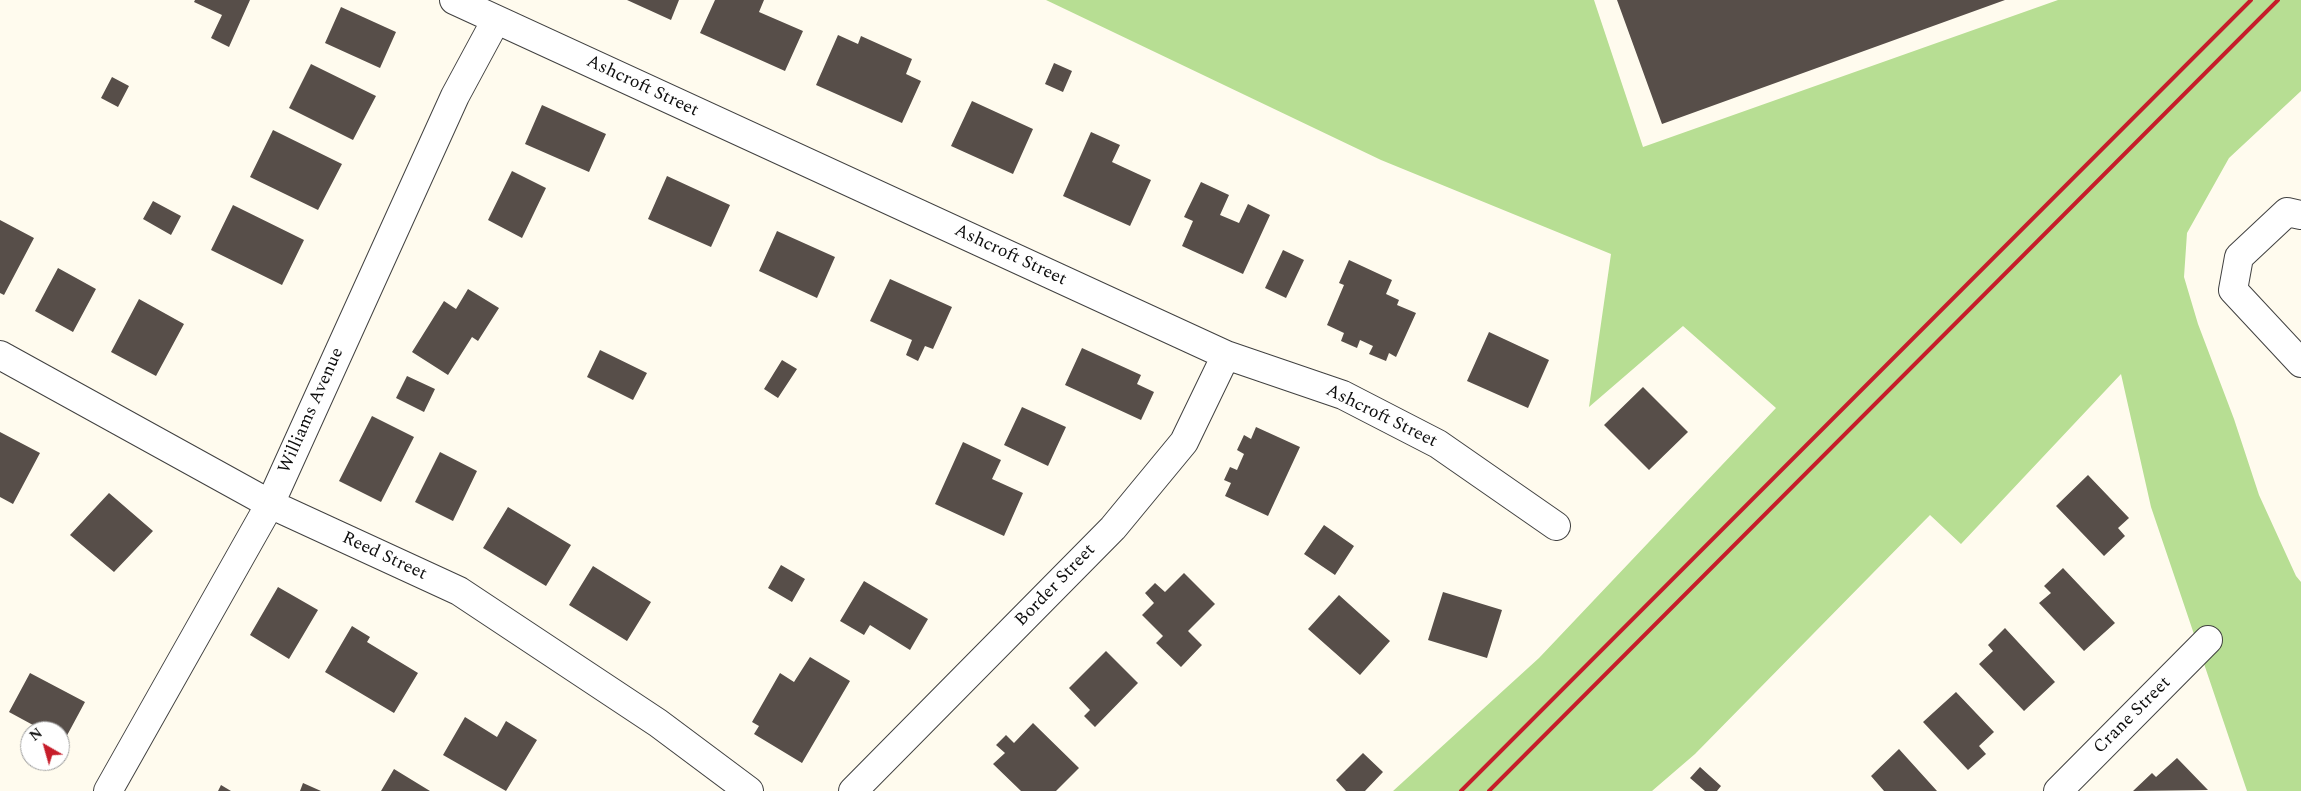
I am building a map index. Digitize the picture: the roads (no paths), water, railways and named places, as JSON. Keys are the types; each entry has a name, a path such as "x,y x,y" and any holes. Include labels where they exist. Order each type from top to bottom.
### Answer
{"street":[{"name":"Ashcroft Street","path":"454,0 1226,356 1343,395 1438,444 1556,526"},
{"name":"Williams Avenue","path":"108,791 270,504 455,96 496,20"},
{"path":"2301,215 2287,212 2239,257 2233,290 2301,363"},
{"name":"Reed Street","path":"0,355 270,504 459,591 658,723 749,791"},
{"name":"Border Street","path":"853,791 1112,528 1184,442 1226,356"},
{"name":"Crane Street","path":"2058,791 2208,640"}],"railway":[{"path":"1461,791 2251,0"},
{"path":"1489,791 2278,0"}]}
